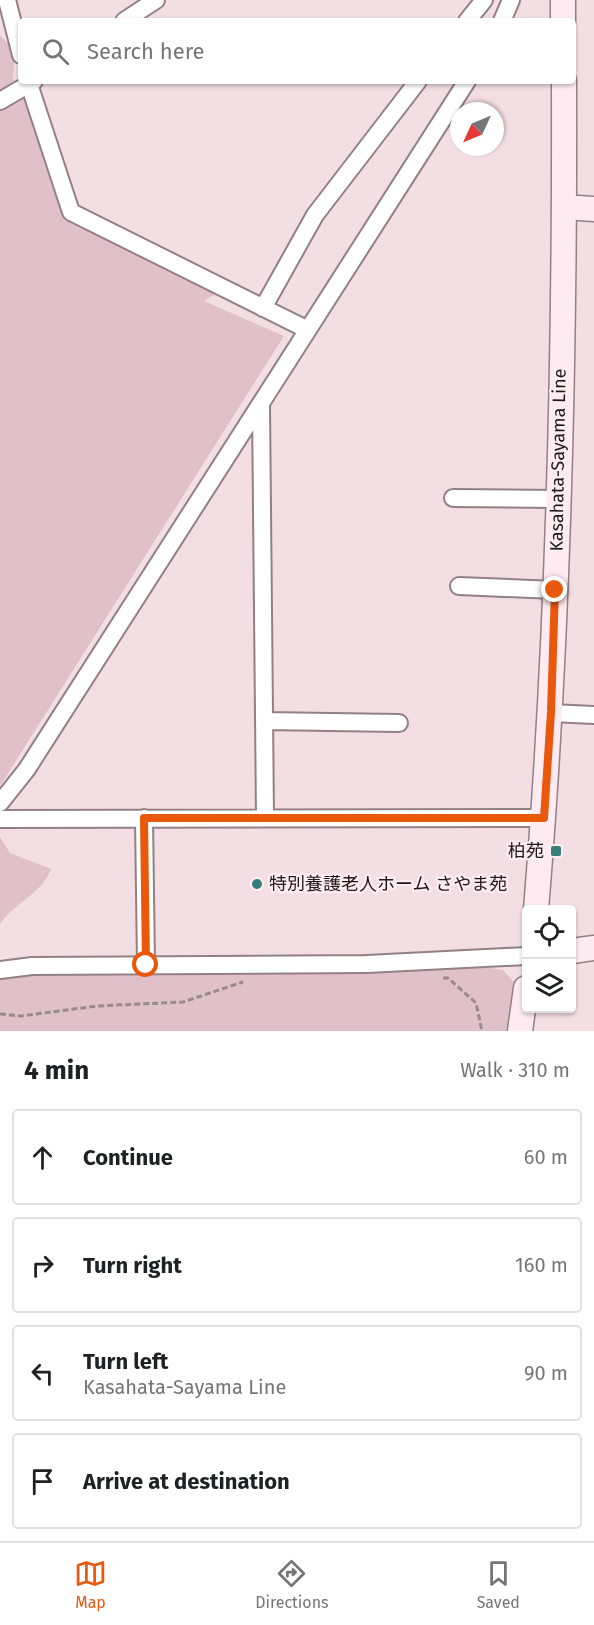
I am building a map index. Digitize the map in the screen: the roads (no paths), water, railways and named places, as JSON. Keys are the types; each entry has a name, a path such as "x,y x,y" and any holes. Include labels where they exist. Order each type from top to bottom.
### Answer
{"main road":[{"path":"563,0 563,18"},
{"name":"Kasahata-Sayama Line","path":"536,905 551,712 558,499 564,84"},
{"path":"564,207 594,209"},
{"path":"576,950 594,948"},
{"path":"520,1031 523,1013"}],"street":[{"path":"7,0 18,44"},
{"path":"129,18 156,0"},
{"path":"469,18 484,0"},
{"path":"503,18 511,0"},
{"path":"0,100 27,84"},
{"path":"31,84 71,212 306,329"},
{"path":"263,308 315,215 416,84"},
{"path":"0,802 27,769 261,405 306,329 465,84"},
{"path":"261,405 265,818"},
{"path":"453,498 558,499"},
{"path":"459,586 555,590"},
{"path":"551,712 594,715"},
{"path":"264,721 399,723"},
{"path":"144,818 146,965"},
{"path":"0,819 544,818"},
{"path":"0,970 32,966 367,964 522,956"}],"place":[{"name":"柏苑","path":"556,851"},
{"name":"特別養護老人ホーム さやま苑","path":"257,884"}]}
